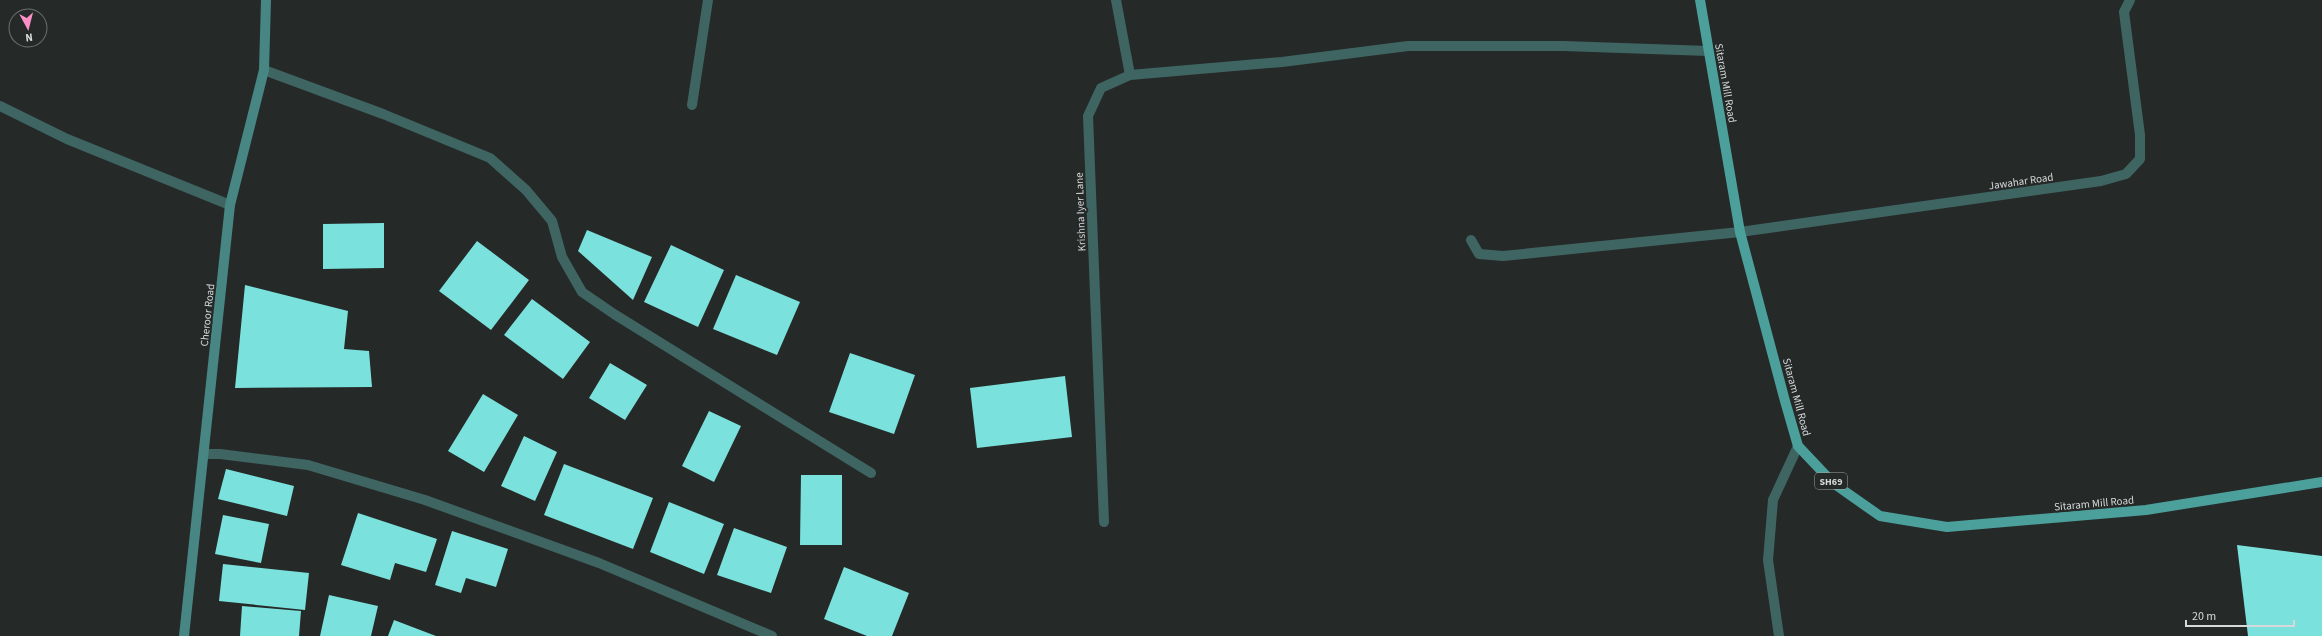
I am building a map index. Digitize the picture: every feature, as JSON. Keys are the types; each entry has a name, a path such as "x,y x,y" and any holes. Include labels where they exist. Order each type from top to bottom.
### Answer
{"main road":[{"name":"Cheroor Road","path":"184,636 205,454 230,205 264,70 266,0"},
{"name":"Sitaram Mill Road","path":"1700,0 1740,232 1798,446 1833,483 1880,516 1947,527 2146,510 2322,482"}],"street":[{"path":"692,105 708,0"},
{"path":"1116,0 1130,75"},
{"name":"Jawahar Road","path":"1471,240 1479,254 1503,256 1740,232 2101,182 2126,174 2140,159 2140,135 2124,12 2130,0"},
{"name":"Krishna Iyer Lane","path":"1104,522 1088,116 1101,88 1130,75 1282,62 1408,46 1564,46 1708,51"},
{"path":"264,70 383,114 490,158 526,190 552,221 562,257 582,292 614,314 871,473"},
{"path":"0,106 67,140 230,205"},
{"path":"1779,636 1768,560 1773,500 1798,446"},
{"path":"205,454 220,454 308,465 425,500 599,563 772,636"}],"building":[{"path":"384,223 384,268 323,269 323,224"},
{"path":"587,230 652,257 633,300 578,251"},
{"path":"477,241 529,280 491,330 439,291"},
{"path":"671,245 724,270 698,327 644,302"},
{"path":"736,275 800,302 777,355 713,329"},
{"path":"245,285 348,311 344,349 369,351 372,387 235,388"},
{"path":"532,299 590,342 563,379 504,335"},
{"path":"850,353 915,375 894,434 829,412"},
{"path":"610,363 647,385 625,420 589,398"},
{"path":"1065,376 1072,437 977,448 970,388"},
{"path":"483,394 518,415 484,472 448,451"},
{"path":"709,411 741,426 714,482 682,466"},
{"path":"524,436 557,452 535,501 501,486"},
{"path":"564,464 653,498 633,549 544,515"},
{"path":"226,469 294,486 287,516 218,499"},
{"path":"801,475 842,475 842,545 800,545"},
{"path":"669,502 724,524 704,574 650,552"},
{"path":"358,513 437,539 426,572 395,563 390,580 341,565"},
{"path":"223,515 269,524 261,563 215,554"},
{"path":"734,528 787,547 771,593 717,575"},
{"path":"452,531 508,549 496,587 466,578 461,593 435,585"},
{"path":"2237,545 2322,556 2322,636 2248,636"},
{"path":"223,564 309,573 305,610 219,601"},
{"path":"844,567 909,593 892,636 867,636 824,619"},
{"path":"329,595 378,606 371,636 320,636"},
{"path":"242,606 301,611 299,636 240,636"},
{"path":"394,620 436,636 388,636"}]}
